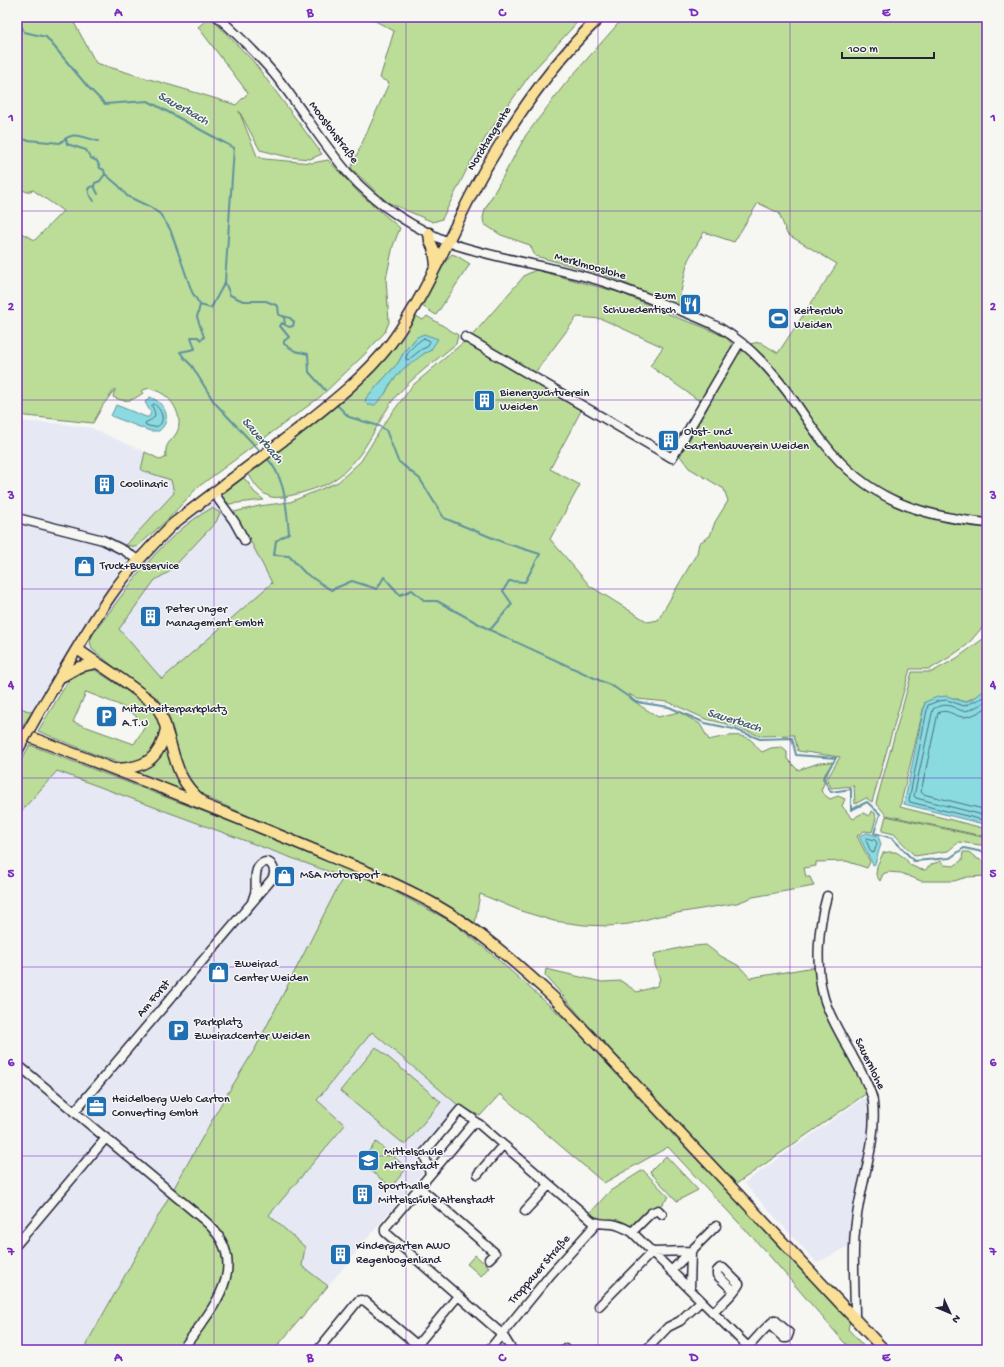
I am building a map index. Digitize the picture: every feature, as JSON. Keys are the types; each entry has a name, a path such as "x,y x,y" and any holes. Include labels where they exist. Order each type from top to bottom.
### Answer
{"main road":[{"name":"Nordtangente","path":"213,492 323,410 369,368 394,338 412,312 425,289 484,171 520,114 552,71 600,17"},
{"path":"429,233 430,241 434,250 436,265"},
{"path":"17,751 77,649 111,595 139,561 173,524 213,492"},
{"path":"77,649 152,702 158,708 175,760 185,784 195,795 210,807"},
{"path":"60,678 79,667 96,662"},
{"path":"114,769 138,767 149,761 157,753 164,742 166,729"},
{"path":"17,732 210,807 381,878 434,905 477,932 512,960 553,997 884,1350"}],"street":[{"name":"Mooslohstraße","path":"218,17 247,44 279,81 348,173 378,201 401,218 448,242"},
{"name":"Merklmooslohe","path":"448,242 469,249 584,276 614,285 721,328 758,358 777,378 825,444 846,467 878,493 912,508 931,514 987,523"},
{"path":"465,337 672,458 740,342"},
{"path":"213,492 234,521 245,541"},
{"path":"17,518 103,540 125,551 139,561"},
{"name":"Sauernlohe","path":"827,896 821,918 819,964 820,982 824,999 871,1094 874,1110 874,1137 854,1233 855,1318"},
{"name":"Am Forst","path":"74,1112 252,902"},
{"path":"17,1064 212,1227 219,1235 227,1253 228,1266 226,1278 221,1292 209,1312 182,1350"},
{"path":"430,1174 424,1153 460,1110 479,1124 585,1215 597,1223 623,1227 632,1232 749,1349 770,1325"},
{"path":"475,1122 385,1228 385,1232 502,1334 512,1350"},
{"path":"17,1244 106,1138"},
{"path":"478,1174 503,1145"},
{"path":"525,1211 549,1185"},
{"path":"419,1187 495,1253 490,1259"},
{"path":"632,1232 651,1213 658,1210 662,1214"},
{"name":"Troppauer Straße","path":"489,1350 551,1274 597,1223"},
{"path":"671,1271 716,1226"},
{"path":"599,1306 652,1252 691,1252"},
{"path":"690,1289 691,1252"},
{"path":"713,1313 734,1291"},
{"path":"318,1350 358,1301 361,1300 365,1301 415,1347 458,1296"},
{"path":"646,1350 668,1327 680,1322 701,1301"}],"shaded area":[{"path":"17,421 64,424 91,428 145,452 141,470 171,480 174,493 127,545 137,547 149,557 170,536 219,493 252,544 273,583 146,694 94,654 73,643 32,712 17,707"},
{"path":"57,771 343,877 256,1047 220,1106 83,1350 17,1350 17,816"},
{"name":"Mittelschule Altenstadt","path":"371,1032 458,1105 417,1152 425,1169 328,1286 302,1266 269,1215 345,1125 316,1100"},
{"path":"862,1099 871,1099 873,1120 852,1244 817,1263 744,1183"}],"green space":[{"path":"17,17 71,17 96,63 236,105 248,93 198,27 210,17 253,61 322,154 310,159 288,157 260,150 239,111 257,156 264,159 312,163 328,160 359,193 400,228 393,246 386,279 389,322 385,332 364,355 320,397 198,487 167,520 137,547 126,545 174,493 171,480 141,470 145,452 161,460 166,457 166,448 178,430 178,415 171,401 161,393 149,388 141,391 143,393 136,398 122,400 113,397 115,389 103,405 93,423 17,415 17,231 35,240 63,211 33,190 27,192 17,187"},
{"path":"368,17 582,17 532,72 489,132 469,165 442,219 433,222 387,202 351,168 389,83 380,78 394,31"},
{"path":"624,17 987,17 987,622 967,645 950,657 930,669 910,669 872,802 866,798 855,804 854,786 831,788 827,779 840,757 798,751 794,735 760,736 731,725 706,719 668,702 637,699 629,694 638,704 658,717 679,712 700,724 709,740 726,736 744,737 753,742 762,752 771,748 781,747 787,752 787,759 798,770 819,763 832,762 821,791 830,799 838,796 845,799 842,806 854,819 863,813 869,816 871,811 875,813 876,818 872,832 864,831 857,836 870,862 867,868 846,861 816,862 816,866 804,868 806,877 810,877 814,886 753,897 737,903 659,916 629,924 608,926 584,925 554,921 521,911 480,894 475,923 379,873 210,799 195,791 180,761 173,729 168,715 159,704 92,649 90,641 93,634 146,564 177,533 212,508 220,513 216,522 169,572 155,580 119,629 162,679 272,583 252,544 233,515 234,512 259,506 290,502 338,482 361,461 384,424 412,386 465,341 582,409 550,469 580,485 550,539 590,586 648,622 658,620 697,553 699,543 710,536 715,522 728,501 724,489 689,468 680,456 708,407 650,366 663,347 602,319 577,317 534,374 470,338 525,275 536,270 621,293 727,338 740,354 749,344 760,342 778,353 837,264 787,234 779,213 758,203 734,242 704,232 688,260 678,305 602,274 535,256 530,245 501,235 484,224 483,218 485,209 526,135 565,84"},
{"path":"452,254 470,264 436,315 422,306 445,262"},
{"path":"416,316 423,320 427,316 458,335 456,344 417,375 396,396 384,413 364,449 340,476 327,484 291,496 276,498 263,493 248,473 288,444 339,403 375,369 395,346","holes":["417,337 432,347 430,351 416,358 403,368 385,394 366,398 398,363 404,352"]},
{"path":"243,478 247,481 254,492 264,500 229,504 223,498 222,494"},
{"path":"987,636 987,692 964,702 955,698 925,702 900,807 987,829 987,837 886,815 876,803 912,672 932,672 957,658"},
{"path":"85,670 95,670 150,706 159,718 161,732 154,750 137,762 122,763 104,758 38,731 70,678","holes":["86,692 117,704 130,711 146,725 134,744 73,722"]},
{"path":"17,707 32,712 22,727 17,725"},
{"path":"168,742 188,794 130,772 154,763 161,755"},
{"path":"30,745 348,867 452,922 493,955 568,1022 850,1321 848,1329 867,1350 852,1350 843,1341 767,1253 668,1147 604,1183 500,1094 480,1116 458,1105 372,1032 317,1100 345,1125 269,1215 305,1247 302,1266 328,1286 274,1350 83,1350 220,1106 256,1047 343,877 57,771 17,816 17,767"},
{"path":"886,816 987,838 987,846 959,842 948,851 915,856 894,834 882,831"},
{"path":"896,852 905,858 910,865 925,870 932,864 941,861 944,865 954,866 962,860 963,852 969,852 976,858 987,863 987,876 967,877 954,881 921,881 901,873 888,872 883,874 880,881 876,875 877,866 883,853"},
{"path":"706,945 719,955 739,966 750,978 814,967 819,995 867,1093 736,1184 588,1025 545,975 546,969 602,982 621,981 637,992 657,986 660,979 655,965 654,954 684,947"},
{"path":"376,1047 441,1102 405,1145 340,1091"},
{"path":"376,1142 407,1168 391,1187 360,1162"},
{"path":"666,1156 698,1190 677,1201 650,1172"},
{"path":"643,1170 669,1197 661,1205 653,1208 632,1229 598,1220 589,1214 610,1191"},
{"path":"475,1255 489,1267 481,1276 467,1264"}],"water":[{"path":"424,334 438,339 430,351 403,369 375,405 368,405 365,402 366,398 398,363 404,352 417,337"},
{"path":"150,397 160,403 165,412 166,421 159,431 150,431 111,416 116,405 149,417 151,413 145,402"},
{"path":"982,692 987,692 987,825 904,804 925,702 937,697 947,696 964,702 973,699"},
{"path":"867,833 878,836 881,844 875,864 873,865 859,836"}],"waterway":[{"name":"Sauerbach","path":"17,27 22,27 24,32 46,37 88,87 105,104 148,101 234,148 225,282 211,308 200,305 197,317 204,337 201,340 198,337 191,337 195,349 180,352 192,366 214,402 262,453"},
{"name":"Sauerbach","path":"17,139 60,143 74,135 98,141"},
{"path":"66,138 67,144 86,150 91,158 97,161 100,168 104,170 105,174 119,186 127,196 150,207 160,214 170,229 192,292 200,305"},
{"name":"Sauerbach","path":"94,201 89,194 88,189 100,181 105,174"},
{"name":"Sauerbach","path":"94,186 98,194"},
{"name":"Sauerbach","path":"225,282 230,295 243,301 266,301 278,306 279,315 290,318 294,322 293,326 289,327 282,323 280,326 289,337 284,341 284,344 295,351 308,354 309,372 325,390"},
{"name":"Sauerbach","path":"284,317 285,325"},
{"name":"Sauerbach","path":"337,405 349,417 379,426 386,430 398,461 420,479 444,518 505,543 540,554 525,582 509,581 503,591 512,604 490,630"},
{"name":"Sauerbach","path":"266,457 273,465 281,483 286,503 289,533 276,541 274,555 289,556 305,573 331,590 352,581 377,589 384,577 400,595 412,590 425,601 437,601 490,630 614,687 636,702 669,707 705,723 734,729 760,739 792,738 796,755 836,758 823,778 831,792 851,789 851,810 867,802 880,814 874,833 892,838 914,861 950,858 964,848 987,853"}],"place":[{"name":"Zum Schwedentisch","path":"691,304"},
{"name":"Reiterclub Weiden","path":"779,319"},
{"name":"Bienenzuchtverein Weiden","path":"484,401"},
{"name":"Obst- und Gartenbauverein Weiden","path":"669,440"},
{"name":"Coolinaric","path":"104,485"},
{"name":"Truck+Busservice","path":"85,567"},
{"name":"Peter Unger Management GmbH","path":"151,617"},
{"name":"Mitarbeiterparkplatz A.T.U","path":"106,717"},
{"name":"MSA Motorsport","path":"285,876"},
{"name":"Zweirad Center Weiden","path":"218,972"},
{"name":"Parkplatz Zweiradcenter Weiden","path":"179,1030"},
{"name":"Heidelberg Web Carton Converting GmbH","path":"97,1107"},
{"name":"Mittelschule Altenstadt","path":"368,1160"},
{"name":"Sporthalle Mittelschule Altenstadt","path":"363,1194"},
{"name":"Kindergarten AWO Regenbogenland","path":"341,1254"}]}
